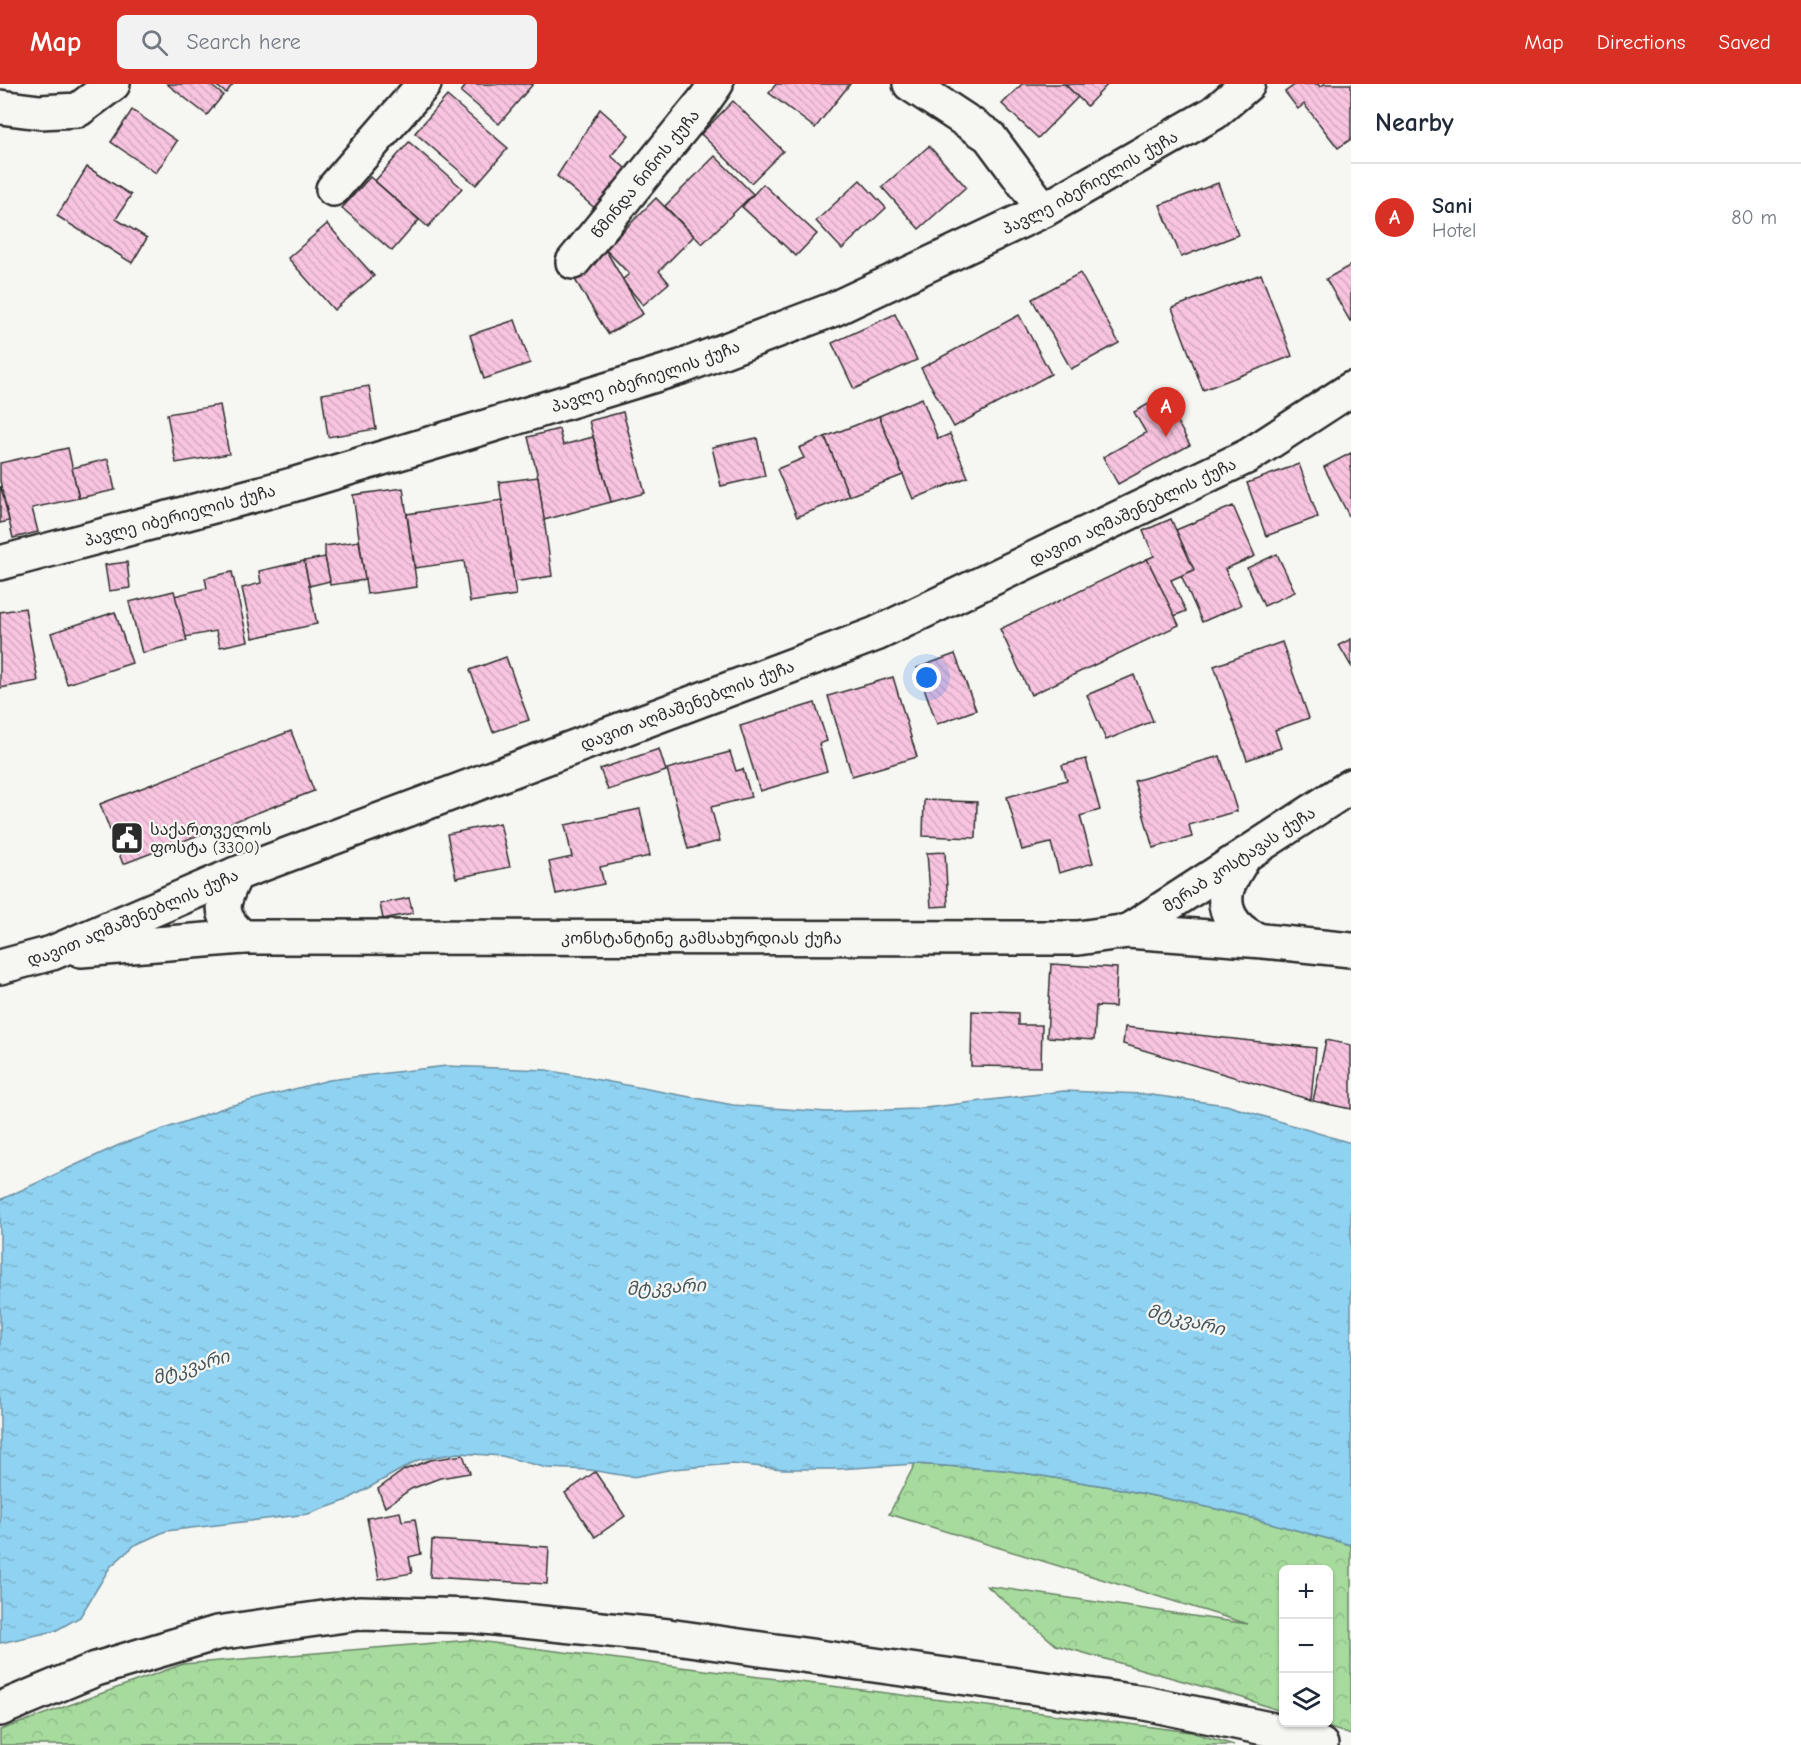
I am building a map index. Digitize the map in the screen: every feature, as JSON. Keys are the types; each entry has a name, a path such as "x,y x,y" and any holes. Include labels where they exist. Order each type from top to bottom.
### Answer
{"main road":[{"path":"0,107 40,112 78,110 113,84"},
{"path":"333,189 424,84"},
{"name":"წმინდა ნინოს ქუჩა","path":"573,262 716,84"},
{"path":"910,84 989,136 1044,210"},
{"name":"პავლე იბერიელის ქუჩა","path":"0,563 292,485 681,366 834,309 1044,210 1214,113 1248,84"},
{"name":"დავით აღმაშენებლის ქუჩა","path":"0,967 52,953 236,874 876,634 1248,456 1351,390"},
{"name":"მერაბ კოსტავას ქუჩა","path":"1128,931 1351,786"},
{"path":"1245,855 1227,888 1226,905 1232,921 1243,933 1258,940"},
{"path":"236,874 226,894 224,911 230,926 243,937"},
{"name":"კონსტანტინე გამსახურდიას ქუჩა","path":"52,953 243,937 1078,938 1128,931 1258,940 1342,949"},
{"path":"0,1709 96,1669 217,1633 359,1613 475,1616 668,1635 1145,1703 1269,1729 1321,1745"}],"green space":[{"path":"915,1464 1005,1470 1111,1487 1226,1511 1351,1545 1351,1735 1327,1727 1333,1727 1333,1565 1279,1565 1279,1711 1243,1698 1056,1645 987,1586 1248,1624 889,1514"},
{"path":"470,1640 1191,1732 1234,1745 0,1745 0,1730 183,1664"}],"water":[{"name":"მტკვარი","path":"446,1066 546,1070 733,1105 827,1112 917,1109 1064,1091 1144,1094 1226,1105 1351,1143 1351,1545 1226,1511 1111,1487 1005,1470 915,1464 838,1469 783,1469 732,1464 673,1469 633,1477 590,1470 547,1468 502,1456 458,1453 418,1460 345,1501 308,1514 166,1531 135,1545 110,1567 80,1617 55,1631 0,1643 0,1200 119,1145 229,1106 329,1080"}],"building":[{"path":"167,84 209,84 223,95 207,115"},
{"path":"214,84 233,84 226,93"},
{"path":"467,84 533,84 499,124 461,92"},
{"path":"776,84 850,84 815,128 769,93"},
{"path":"1022,84 1065,84 1078,97 1038,138 1002,104"},
{"path":"1065,84 1108,84 1087,106"},
{"path":"1296,84 1318,84 1320,87 1324,84 1351,84 1351,139 1338,148 1304,104 1298,109 1285,92"},
{"path":"447,96 508,148 476,185 415,133"},
{"path":"733,101 783,151 751,183 701,134"},
{"path":"600,109 629,135 611,156 630,172 597,210 557,176"},
{"path":"132,110 177,141 156,173 111,142"},
{"path":"409,142 462,188 428,227 375,181"},
{"path":"929,146 966,187 919,229 882,187"},
{"path":"715,156 753,194 702,244 665,206"},
{"path":"87,167 131,195 116,219 147,238 132,263 57,216"},
{"path":"370,177 419,220 392,251 342,208"},
{"path":"860,180 886,208 842,249 816,221"},
{"path":"1218,183 1238,235 1181,257 1160,205"},
{"path":"763,184 817,234 796,256 742,207"},
{"path":"656,198 694,236 659,271 669,283 643,305 622,280 629,274 605,249"},
{"path":"327,224 374,276 334,310 288,258"},
{"path":"605,249 643,314 608,334 569,270"},
{"path":"1351,265 1351,321 1350,321 1326,279"},
{"path":"1080,273 1119,343 1071,369 1032,299"},
{"path":"1261,274 1292,356 1203,390 1172,308"},
{"path":"895,314 917,360 854,389 832,343"},
{"path":"1019,315 1051,374 954,427 921,368"},
{"path":"515,320 530,363 484,379 470,335"},
{"path":"369,386 376,429 328,437 322,394"},
{"path":"1163,396 1190,445 1118,484 1103,457 1146,433 1134,412"},
{"path":"922,398 938,439 950,434 968,477 913,499 879,416"},
{"path":"220,405 229,454 176,463 167,414"},
{"path":"623,412 645,493 611,502 589,421"},
{"path":"879,416 903,475 849,496 825,437"},
{"path":"559,429 563,445 593,437 611,502 544,520 538,477 528,437"},
{"path":"825,437 849,496 797,517 777,469 804,458 799,448"},
{"path":"757,438 765,476 721,486 712,447"},
{"path":"68,448 79,498 32,508 38,532 13,538 0,481 0,463"},
{"path":"1351,453 1351,520 1324,467"},
{"path":"108,459 115,490 79,498 72,468"},
{"path":"1299,464 1318,517 1266,536 1247,483"},
{"path":"538,477 552,576 514,582 499,482"},
{"path":"0,487 9,521 0,523"},
{"path":"403,488 417,587 367,594 353,495"},
{"path":"502,500 516,595 470,602 464,561 415,568 407,514"},
{"path":"1233,506 1255,556 1225,569 1241,605 1202,622 1181,575 1194,570 1176,530"},
{"path":"1171,519 1194,570 1171,580 1186,611 1174,616 1147,559 1154,556 1143,531"},
{"path":"359,541 365,580 330,585 325,546"},
{"path":"1277,554 1295,592 1264,606 1247,568"},
{"path":"325,557 330,581 309,586 304,561"},
{"path":"1147,559 1179,625 1031,695 1000,629"},
{"path":"304,561 317,624 253,638 242,588 261,583 259,571"},
{"path":"127,562 130,588 109,591 105,565"},
{"path":"232,572 248,641 220,647 216,631 185,637 174,596 207,588 205,578"},
{"path":"174,591 187,641 142,653 129,602"},
{"path":"25,608 38,681 0,688 0,612"},
{"path":"115,612 132,663 67,684 51,633"},
{"path":"1351,639 1351,666 1339,645"},
{"path":"1282,642 1309,718 1275,730 1281,748 1247,760 1214,666"},
{"path":"955,654 976,710 937,724 917,668"},
{"path":"506,657 529,720 493,732 470,670"},
{"path":"1134,675 1153,721 1106,740 1087,695"},
{"path":"893,677 917,757 852,776 828,696"},
{"path":"815,703 827,741 819,744 827,771 760,791 740,726"},
{"path":"291,731 314,791 123,864 100,804"},
{"path":"659,749 666,771 608,790 600,769"},
{"path":"730,752 736,771 743,769 751,797 711,807 720,841 688,849 667,769"},
{"path":"1220,756 1237,811 1189,825 1192,837 1153,848 1134,781"},
{"path":"1086,759 1100,810 1080,816 1093,863 1059,873 1051,843 1022,850 1007,797 1067,780 1062,765"},
{"path":"924,800 977,802 976,838 923,836"},
{"path":"640,809 650,856 600,867 604,884 556,894 549,862 572,857 565,825"},
{"path":"500,823 510,867 456,878 447,834"},
{"path":"945,852 948,906 931,907 927,853"},
{"path":"409,898 413,913 383,919 380,904"},
{"path":"1051,964 1117,968 1115,1007 1096,1006 1094,1040 1047,1037"},
{"path":"972,1011 1018,1013 1018,1025 1042,1025 1041,1067 971,1066"},
{"path":"1125,1027 1316,1048 1311,1100 1123,1044"},
{"path":"1326,1040 1351,1045 1351,1109 1313,1101"},
{"path":"463,1455 470,1473 440,1478 411,1489 385,1507 378,1489 404,1470 430,1460"},
{"path":"595,1472 625,1516 595,1537 565,1493"},
{"path":"400,1512 402,1521 415,1519 421,1554 409,1557 412,1573 379,1579 367,1518"},
{"path":"432,1540 549,1547 547,1584 430,1577"}],"place":[{"name":"Sani","path":"1166,437"},
{"name":"საქართველოს ფოსტა (3300)","path":"127,838"}]}
